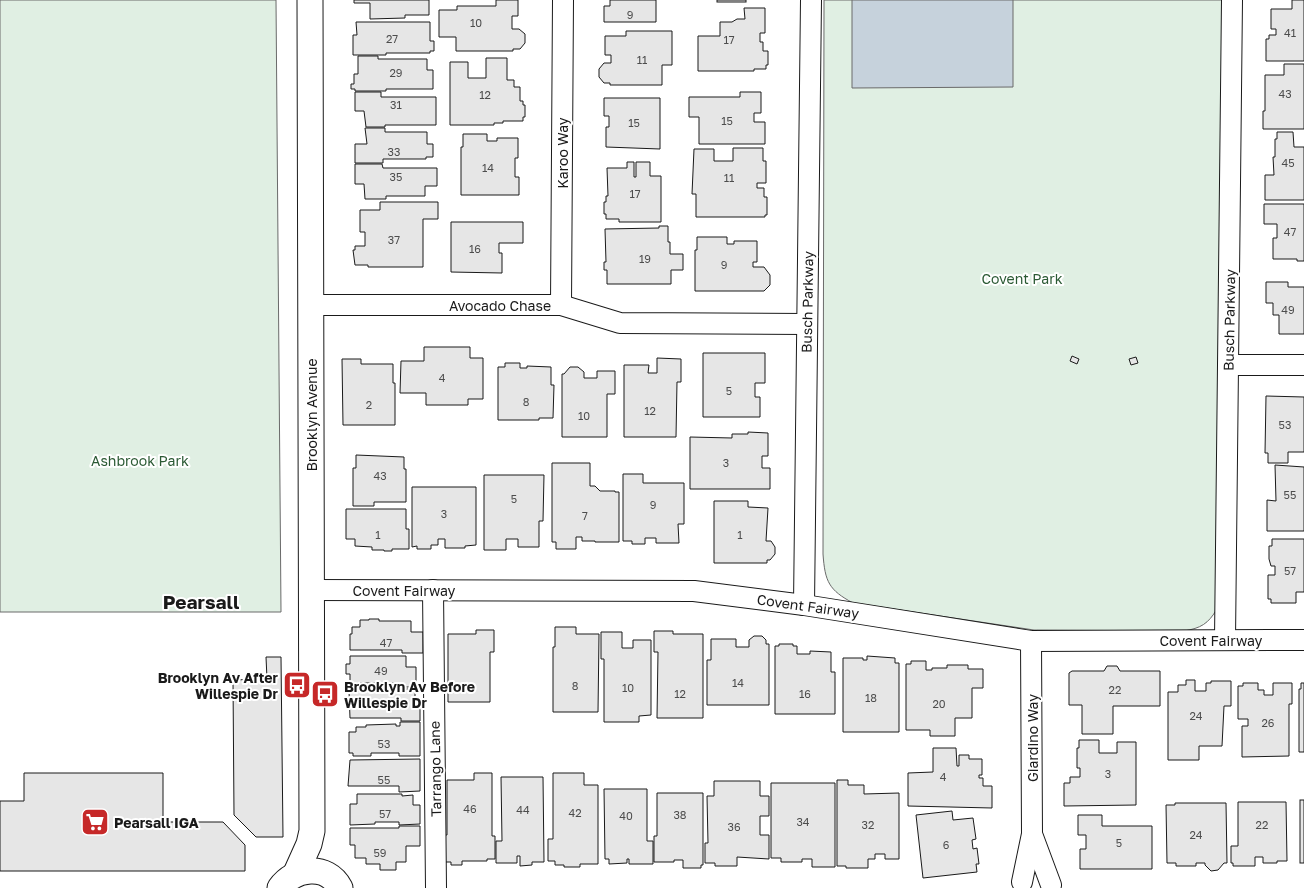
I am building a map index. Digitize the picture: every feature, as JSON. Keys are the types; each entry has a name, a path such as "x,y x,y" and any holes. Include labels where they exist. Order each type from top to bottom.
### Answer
{"street":[{"name":"Brooklyn Avenue","path":"282,882 309,844 312,831 310,0"},
{"name":"Karoo Way","path":"561,305 563,0"},
{"name":"Busch Parkway","path":"804,605 810,0"},
{"name":"Busch Parkway","path":"1225,640 1232,0"},
{"name":"Avocado Chase","path":"311,305 561,305 620,323 807,324"},
{"path":"1228,365 1304,365"},
{"name":"Covent Fairway","path":"311,590 694,591 804,605 1031,641 1304,640"},
{"name":"Tarrango Lane","path":"433,590 436,888"},
{"name":"Giardino Way","path":"1017,885 1032,834 1031,641"},
{"name":"Brooklyn Avenue","path":"312,831 339,884"},
{"name":"Giardino Way","path":"1032,834 1052,886"},
{"name":"Brooklyn Avenue","path":"282,882 308,870 319,872 339,884"},
{"path":"1017,885 1034,880 1042,881 1052,886"}],"green space":[{"name":"Ashbrook Park","path":"0,0 276,0 281,612 0,612"},
{"name":"Covent Park","path":"824,0 1223,0 1217,609 1203,624 1184,631 1034,630 853,603 833,589 825,572 823,554"}],"shaded area":[{"path":"852,0 1013,0 1013,87 852,88"}],"building":[{"path":"354,0 429,0 429,15 405,15 405,18 370,19 370,3 354,3"},
{"path":"496,0 518,0 518,16 512,16 512,29 519,29 525,34 525,43 520,49 513,49 513,51 456,51 456,37 439,37 439,10 457,10 457,6 496,6"},
{"path":"610,0 656,0 656,22 604,22 604,6 610,6"},
{"path":"717,0 746,0 746,2 717,2"},
{"path":"1292,0 1304,0 1304,61 1266,61 1266,39 1269,39 1269,35 1276,35 1276,29 1271,29 1271,9 1292,9"},
{"path":"744,8 765,8 765,33 760,33 760,42 763,42 763,51 768,51 768,65 766,65 766,69 754,69 754,71 698,71 698,36 720,36 720,22 745,19"},
{"path":"356,22 430,22 430,41 434,41 434,51 430,51 430,53 353,55 353,35 357,35"},
{"path":"626,31 672,31 672,65 662,65 662,85 610,85 610,83 604,83 599,77 599,69 604,63 611,63 611,55 605,55 605,36 626,36"},
{"path":"358,56 378,56 378,59 427,59 427,70 433,70 433,89 355,91 355,89 351,89 351,84 354,84 354,74 358,74"},
{"path":"486,58 507,58 507,80 514,80 514,87 520,87 520,101 523,101 523,105 525,105 523,121 503,121 503,123 494,123 494,125 450,125 450,62 468,62 468,78 486,78"},
{"path":"1284,64 1304,64 1304,129 1263,129 1265,75 1284,75"},
{"path":"355,92 381,92 381,97 436,97 436,125 366,127 364,111 355,111"},
{"path":"740,92 761,92 761,113 754,113 754,122 765,122 765,144 699,144 699,117 689,117 689,97 740,97"},
{"path":"604,98 660,98 660,149 606,147 606,127 609,127 609,116 604,116"},
{"path":"365,128 385,128 385,132 427,132 427,144 433,144 433,157 426,157 426,159 383,159 383,163 355,163 355,144 367,144"},
{"path":"1277,132 1293,132 1294,147 1304,147 1304,200 1265,200 1265,175 1274,175 1273,157 1275,157"},
{"path":"463,134 487,134 487,141 497,141 497,138 518,138 518,158 515,158 515,177 519,177 519,195 461,195 461,147 463,147"},
{"path":"733,148 763,148 763,161 766,161 766,183 757,183 757,188 764,188 764,197 767,197 767,215 765,217 696,217 696,194 692,194 694,149 714,149 714,161 733,161"},
{"path":"627,162 634,162 634,177 636,177 636,162 650,162 650,176 661,176 661,222 619,222 619,219 606,219 604,202 606,202 606,196 608,196 607,168 627,168"},
{"path":"355,164 382,164 383,168 437,168 437,186 425,186 425,196 386,196 386,199 365,199 364,184 355,184"},
{"path":"380,202 438,202 438,219 423,219 423,267 368,267 368,265 355,265 353,250 355,250 355,246 365,246 365,232 360,232 360,210 380,210"},
{"path":"1264,204 1304,204 1304,261 1297,261 1297,259 1273,259 1273,238 1277,238 1277,224 1264,224"},
{"path":"451,222 523,222 523,243 499,243 499,253 502,253 502,273 451,272"},
{"path":"659,226 668,226 670,254 683,254 683,270 671,270 671,284 607,284 607,270 604,270 604,262 606,262 605,229 659,228"},
{"path":"697,237 727,237 727,244 734,244 734,241 757,241 757,262 753,262 753,267 764,267 770,275 770,285 764,291 695,291 695,250 697,250"},
{"path":"1266,282 1288,282 1288,287 1304,287 1304,334 1279,334 1279,315 1273,315 1273,303 1266,303"},
{"path":"424,347 470,347 470,358 483,358 483,399 468,399 468,405 426,405 426,393 400,393 401,361 424,361"},
{"path":"703,353 765,353 765,383 755,383 755,397 760,397 760,417 703,417"},
{"path":"1072,356 1079,359 1077,364 1070,361"},
{"path":"1136,357 1138,363 1131,365 1129,359"},
{"path":"657,358 681,359 681,382 677,382 676,437 624,437 624,365 649,365 648,373 657,373"},
{"path":"342,359 361,359 361,364 393,364 395,425 343,425"},
{"path":"505,363 520,363 520,368 527,368 527,366 551,367 551,385 554,385 553,418 498,420 498,367 505,367"},
{"path":"570,367 578,367 584,372 584,378 597,378 597,371 615,371 615,394 607,394 607,437 562,437 562,374"},
{"path":"1266,396 1304,397 1304,452 1288,452 1288,463 1268,463 1268,453 1265,453"},
{"path":"748,432 768,433 768,456 762,456 762,468 770,468 770,489 690,489 690,437 732,438 732,434 748,434"},
{"path":"356,455 404,457 406,502 374,502 374,506 353,506 353,468 356,468"},
{"path":"552,463 590,463 590,486 595,486 600,491 619,492 619,542 582,541 582,537 576,537 576,549 556,549 556,542 552,542"},
{"path":"1275,465 1304,467 1304,531 1267,531 1267,500 1276,501"},
{"path":"623,474 643,474 643,483 684,483 684,524 678,524 679,543 656,543 656,538 645,538 645,544 632,544 632,541 623,541"},
{"path":"484,475 544,475 543,521 539,521 539,547 518,547 518,539 506,539 506,550 484,550"},
{"path":"412,487 476,487 476,545 465,546 465,548 445,548 445,539 438,539 438,545 431,545 431,549 417,549 417,546 412,547"},
{"path":"714,501 748,501 748,507 768,508 766,541 771,541 775,547 775,554 770,560 767,560 767,563 714,563"},
{"path":"346,509 406,509 409,549 384,551 372,550 372,547 355,546 355,539 346,539"},
{"path":"1272,539 1304,539 1304,592 1296,592 1296,603 1271,603 1271,599 1268,599 1268,575 1275,575 1275,566 1271,566 1269,559 1269,546 1272,546"},
{"path":"379,619 379,621 411,621 411,632 423,632 423,653 402,653 402,650 350,650 352,627 360,627 360,620"},
{"path":"555,627 576,627 576,634 599,634 598,712 553,712 553,647 555,647"},
{"path":"476,630 494,630 494,652 490,652 490,702 448,702 448,634 476,634"},
{"path":"654,631 673,631 673,634 703,634 703,718 657,718 658,652 654,652"},
{"path":"601,632 622,632 622,648 633,648 633,640 651,640 651,715 639,716 639,722 604,722 604,659 601,659"},
{"path":"754,636 762,636 766,640 766,644 769,644 769,705 707,705 707,660 711,660 711,639 736,639 736,647 749,647 749,640"},
{"path":"779,644 793,644 793,646 797,646 797,654 810,654 810,651 831,652 831,672 835,672 835,714 775,714 775,646 779,646"},
{"path":"350,656 406,656 406,667 416,667 416,687 397,687 397,683 350,683 350,674 346,674 346,664 350,664"},
{"path":"867,656 895,658 895,663 899,663 899,732 843,732 843,658 863,658 863,660 867,660"},
{"path":"266,657 281,657 283,837 256,837 234,815 233,680 267,679"},
{"path":"911,661 926,661 926,670 947,668 947,665 968,665 968,669 983,669 983,688 972,688 972,718 955,718 955,736 930,736 930,730 906,730 906,664 911,664"},
{"path":"1107,666 1117,666 1120,671 1160,671 1160,706 1113,706 1113,734 1082,734 1082,705 1069,705 1069,673 1072,671 1104,671"},
{"path":"1186,680 1195,680 1195,691 1206,691 1206,683 1211,683 1211,681 1231,681 1231,706 1224,706 1222,746 1199,746 1199,760 1168,760 1168,692 1178,692 1178,685 1186,685"},
{"path":"1243,683 1258,683 1258,690 1264,690 1264,695 1273,695 1273,683 1292,683 1292,704 1289,704 1289,756 1242,757 1242,726 1248,726 1248,719 1238,719 1238,686 1243,686"},
{"path":"1301,683 1304,683 1304,752 1299,752 1299,689 1301,689"},
{"path":"360,689 415,689 415,702 420,702 420,721 401,721 401,718 350,718 349,691 360,691"},
{"path":"400,722 420,722 420,756 399,756 399,753 371,753 371,756 353,756 353,753 349,753 349,732 356,732 356,727 396,724 396,726 400,726"},
{"path":"1079,740 1099,740 1099,753 1117,753 1117,742 1136,742 1136,805 1064,806 1064,783 1070,783 1070,777 1080,777 1080,768 1077,768"},
{"path":"933,748 956,748 957,766 959,766 959,755 969,755 969,759 982,759 982,775 979,775 979,778 983,778 983,786 992,786 992,808 908,806 908,773 933,772"},
{"path":"420,759 420,791 399,792 399,786 348,786 350,760"},
{"path":"24,773 163,773 163,822 223,822 245,845 245,871 0,871 0,801 24,801"},
{"path":"474,773 492,773 492,836 495,836 495,859 487,859 487,861 462,861 462,865 451,865 451,862 445,862 444,835 447,835 447,780 474,780"},
{"path":"553,773 584,773 584,785 598,785 598,864 580,864 580,867 564,867 564,865 555,865 555,861 548,861 548,839 553,839"},
{"path":"501,777 543,777 544,862 532,862 532,865 520,866 520,856 517,856 517,863 496,863 496,841 502,841"},
{"path":"837,780 848,780 848,785 864,785 864,794 899,793 899,859 885,859 885,854 875,854 875,859 868,859 868,868 837,866"},
{"path":"714,781 760,781 760,796 769,796 769,816 760,816 760,835 769,835 769,859 737,857 737,866 715,866 715,863 705,863 705,843 708,843 707,796 714,796"},
{"path":"771,783 835,783 835,867 812,867 812,859 802,859 802,862 781,862 781,858 771,858"},
{"path":"604,789 647,789 647,841 653,841 653,864 629,864 629,859 627,859 627,863 609,864 609,859 605,859"},
{"path":"657,793 703,793 703,865 701,865 701,868 683,868 683,860 654,862 654,836 657,836"},
{"path":"357,794 413,795 413,805 420,805 420,824 399,825 399,822 375,822 375,824 350,825 350,804 357,804"},
{"path":"1300,800 1304,800 1304,863 1300,863"},
{"path":"1238,802 1286,802 1287,861 1263,863 1263,857 1255,857 1255,866 1233,866 1233,863 1231,863 1231,846 1238,846"},
{"path":"1175,803 1226,803 1227,863 1224,863 1218,870 1211,871 1205,863 1196,863 1196,866 1176,866 1176,863 1167,863 1166,805 1175,805"},
{"path":"952,811 953,820 973,818 976,839 972,840 973,849 977,848 979,864 976,864 977,872 923,878 916,815"},
{"path":"1078,815 1102,815 1102,826 1152,826 1152,869 1080,869 1080,849 1086,849 1086,835 1078,835"},
{"path":"399,826 420,826 420,846 406,846 406,862 396,862 396,870 380,870 380,864 366,864 366,858 355,858 355,845 350,845 350,828 399,828"}],"place":[{"name":"Brooklyn Av After Willespie Dr","path":"297,685"},
{"name":"Brooklyn Av Before Willespie Dr","path":"325,694"},
{"name":"Pearsall IGA","path":"95,822"}],"district":[{"name":"Pearsall","path":"201,601"}]}
